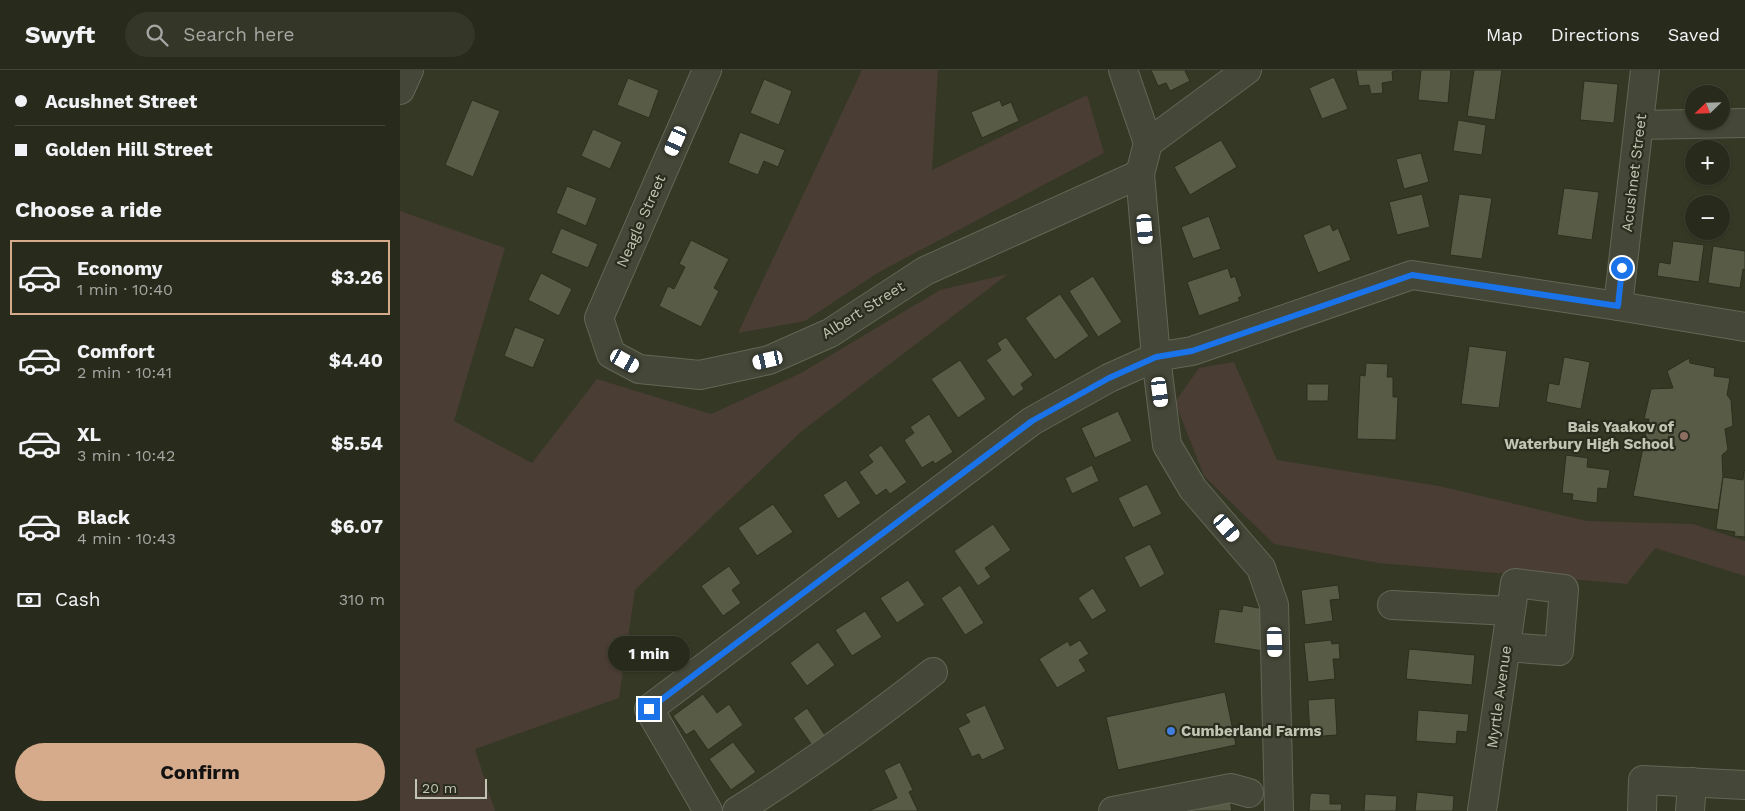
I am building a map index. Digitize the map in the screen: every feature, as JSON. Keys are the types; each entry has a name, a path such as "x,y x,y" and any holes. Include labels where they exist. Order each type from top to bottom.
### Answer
{"street":[{"path":"400,90 409,70"},
{"name":"Neagle Street","path":"598,318 707,70"},
{"path":"1113,811 1231,788 1248,802 1279,802 1274,605 1261,568 1193,489 1167,445 1156,357 1140,174 1148,143 1123,70"},
{"path":"1148,143 1246,70"},
{"name":"Acushnet Street","path":"1618,306 1645,70"},
{"path":"1639,125 1745,123"},
{"name":"Albert Street","path":"598,318 611,354 639,369 700,375 768,360 830,333 925,270 1140,174"},
{"path":"708,811 649,709 1032,421 1109,378 1156,357 1192,351 1412,275 1745,327"},
{"name":"Myrtle Avenue","path":"1482,811 1515,583 1564,589 1560,651 1506,647"},
{"path":"1392,605 1510,611"},
{"path":"737,811 838,743 933,672"},
{"path":"1642,811 1642,780 1745,785"},
{"path":"1690,811 1692,782"}],"shaded area":[{"path":"862,70 938,70 932,170 1087,95 1104,153 879,272 805,321 738,333"},
{"path":"400,211 505,248 454,421 532,463 597,379 711,414 801,373 940,290 1008,274 802,431 635,590 619,698 475,749 495,811 400,811"},
{"path":"1234,362 1277,460 1439,486 1587,521 1693,524 1745,541 1745,576 1655,548 1627,584 1379,563 1274,544 1204,476 1175,402 1199,368"}],"building":[{"path":"1151,70 1186,70 1190,81 1170,91 1166,83 1158,86"},
{"path":"1356,70 1396,71 1392,72 1393,81 1382,83 1383,93 1371,94 1369,85 1359,86"},
{"path":"1421,70 1451,70 1448,103 1418,100"},
{"path":"1474,70 1502,70 1495,120 1467,116"},
{"path":"1334,77 1348,109 1322,119 1309,88"},
{"path":"628,78 659,90 649,118 617,105"},
{"path":"764,79 792,91 779,125 750,113"},
{"path":"1584,81 1618,84 1614,123 1580,120"},
{"path":"472,100 500,111 473,177 445,165"},
{"path":"1000,100 1002,106 1011,102 1019,121 982,138 971,112"},
{"path":"1458,120 1486,125 1482,155 1453,151"},
{"path":"593,129 622,142 610,169 581,156"},
{"path":"740,132 785,150 778,167 764,161 758,175 728,163"},
{"path":"1221,140 1237,167 1190,195 1174,167"},
{"path":"1421,153 1429,182 1404,189 1396,159"},
{"path":"567,186 597,198 586,226 556,213"},
{"path":"1564,188 1599,192 1592,240 1557,235"},
{"path":"1422,194 1430,227 1397,235 1389,202"},
{"path":"1459,194 1492,198 1482,259 1450,255"},
{"path":"1209,216 1221,249 1193,259 1181,227"},
{"path":"1330,224 1333,231 1338,228 1351,260 1318,273 1303,235"},
{"path":"561,228 598,244 588,268 551,253"},
{"path":"691,240 729,259 714,288 719,291 701,327 659,306 668,286 674,289 685,267 679,264"},
{"path":"1673,241 1704,245 1699,282 1657,276 1659,262 1670,264"},
{"path":"1713,246 1745,251 1745,270 1743,269 1740,288 1708,283"},
{"path":"1228,268 1231,278 1235,276 1242,296 1238,298 1240,301 1199,316 1187,282"},
{"path":"541,273 572,289 559,316 528,300"},
{"path":"1093,276 1122,322 1098,337 1069,291"},
{"path":"1060,294 1089,336 1055,360 1025,318"},
{"path":"515,327 545,339 533,368 504,356"},
{"path":"1006,337 1033,375 1021,384 1024,389 1013,397 986,360 1001,350 997,343"},
{"path":"1469,346 1507,351 1499,408 1461,404"},
{"path":"1564,357 1590,362 1581,409 1546,402 1549,383 1559,385"},
{"path":"1689,358 1690,363 1715,368 1714,376 1730,378 1727,395 1731,400 1733,426 1725,429 1728,450 1722,455 1723,477 1718,510 1633,496 1649,419 1644,419 1651,389 1673,388 1667,371"},
{"path":"960,360 986,399 958,418 931,379"},
{"path":"1366,363 1388,364 1387,377 1393,377 1393,397 1398,397 1396,440 1357,439 1360,375 1365,376"},
{"path":"1307,384 1329,384 1328,401 1307,401"},
{"path":"1118,411 1132,441 1095,458 1081,428"},
{"path":"929,414 953,452 935,464 933,461 922,468 904,440 914,433 910,427"},
{"path":"881,445 907,482 890,494 886,489 876,496 859,472 873,462 868,455"},
{"path":"1566,455 1588,458 1587,467 1610,470 1607,489 1598,488 1597,503 1572,500 1573,494 1562,493"},
{"path":"1092,465 1099,481 1072,494 1065,478"},
{"path":"1744,470 1745,537 1734,536 1735,532 1716,529 1723,477 1743,480"},
{"path":"846,480 861,503 838,519 823,495"},
{"path":"1147,484 1162,514 1133,528 1118,498"},
{"path":"773,504 793,532 757,556 738,528"},
{"path":"993,524 1011,550 985,568 991,577 978,586 954,551"},
{"path":"1150,544 1165,574 1140,588 1124,557"},
{"path":"729,566 741,583 732,590 741,603 723,616 701,586"},
{"path":"908,580 925,605 897,623 880,598"},
{"path":"960,585 984,623 965,635 941,598"},
{"path":"1338,585 1340,599 1330,600 1333,621 1305,625 1301,590"},
{"path":"1093,588 1107,611 1092,620 1078,598"},
{"path":"1243,605 1269,610 1263,651 1214,643 1219,610 1242,612"},
{"path":"865,611 882,637 852,656 835,630"},
{"path":"1080,640 1089,654 1079,660 1086,671 1057,688 1039,659 1068,641 1070,646"},
{"path":"1331,640 1332,644 1339,643 1340,659 1333,659 1335,679 1308,682 1304,643"},
{"path":"818,642 835,665 807,686 790,663"},
{"path":"1409,649 1475,655 1472,685 1406,679"},
{"name":"Cumberland Farms","path":"1225,692 1236,745 1118,770 1106,717"},
{"path":"703,694 717,713 729,704 743,725 708,750 694,730 686,735 673,716"},
{"path":"1335,698 1337,735 1310,737 1308,700"},
{"path":"985,705 1005,749 982,760 979,754 972,757 958,728 970,722 965,714"},
{"path":"807,708 825,735 812,745 793,718"},
{"path":"1418,710 1469,714 1467,732 1457,731 1456,744 1416,741"},
{"path":"733,742 756,772 731,790 709,759"},
{"path":"900,762 913,790 909,792 918,811 869,811 897,798 884,770"},
{"path":"1417,792 1454,796 1453,811 1415,811"},
{"path":"1312,793 1330,794 1330,804 1342,804 1341,811 1309,811 1310,795"},
{"path":"1365,794 1397,796 1396,811 1364,811"},
{"path":"1230,800 1232,811 1173,811"}],"place":[{"name":"Bais Yaakov of Waterbury High School","path":"1684,436"},
{"name":"Cumberland Farms","path":"1171,731"}],"route":[{"path":"649,709 1032,421 1109,378 1156,357 1192,351 1412,275 1618,306 1622,268"}]}
